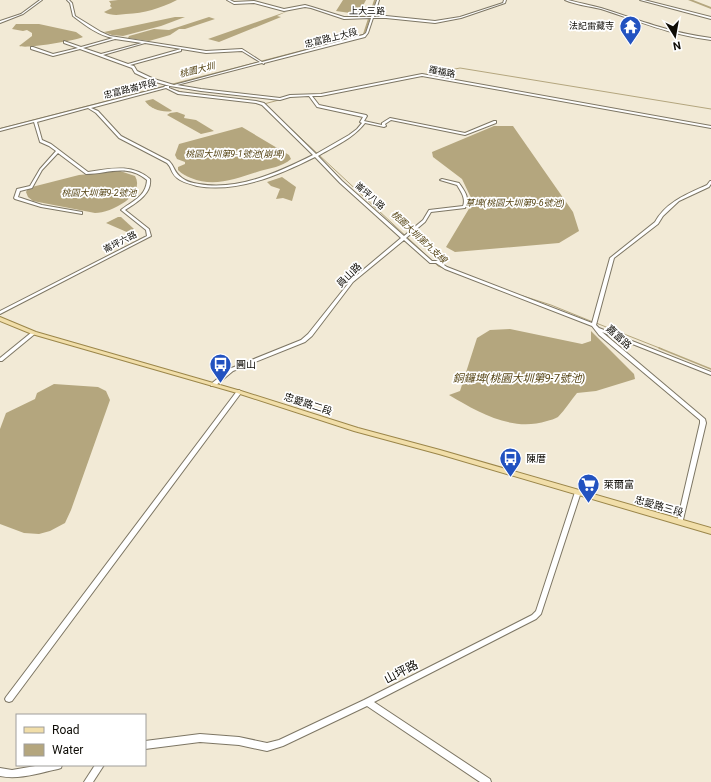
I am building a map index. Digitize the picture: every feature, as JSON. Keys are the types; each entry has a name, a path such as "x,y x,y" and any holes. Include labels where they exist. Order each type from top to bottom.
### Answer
{"main road":[{"name":"忠愛路二段","path":"0,319 34,333 239,392 356,430 578,492"},
{"name":"忠愛路三段","path":"578,492 711,531"}],"street":[{"path":"0,24 22,14 41,0"},
{"path":"68,0 71,3 72,10 76,17 100,33 109,37 206,52 242,50 262,62"},
{"name":"上大三路","path":"228,0 234,3 254,2 284,10 305,6 344,18 367,16 423,22 445,22 491,8 504,3 505,0"},
{"name":"忠富路上大段","path":"262,62 364,36 368,33 378,0"},
{"path":"566,0 600,8 668,31 711,38"},
{"path":"641,0 711,18"},
{"path":"32,48 53,55 117,38 186,51"},
{"path":"65,42 133,67 136,72 168,86"},
{"path":"101,55 144,43"},
{"path":"128,65 180,50"},
{"name":"忠富路崙坪段","path":"0,130 262,62"},
{"name":"羅福路","path":"168,86 280,99 290,96 321,95 422,76 711,126"},
{"name":"崙坪八路","path":"168,86 178,93 263,104 341,182 431,262 437,262 446,268 711,374"},
{"path":"88,107 97,112 120,137 171,164 174,174 183,180 204,186 218,187 246,183 287,169 316,156 357,132 364,122 362,122 365,116 318,106 310,96"},
{"path":"364,122 384,126 383,124 390,119 465,134 495,122"},
{"name":"崙坪六路","path":"0,313 149,236 148,230 123,210 141,198 149,186 149,180 146,176 127,169 87,173 46,142 41,141 35,121"},
{"path":"58,151 41,170 31,187 18,190 16,198 41,206 81,213"},
{"name":"員山路","path":"213,385 231,370 303,341 310,335 352,281 427,218 430,211 464,208 466,205 466,196 458,184 442,180"},
{"name":"嘉富路","path":"680,522 703,422 702,419 595,327 612,258 657,223 661,215 678,200 708,186 711,182"},
{"path":"0,360 34,333"},
{"path":"8,699 239,392"},
{"name":"山坪路","path":"146,745 200,738 239,741 267,747 280,743 367,702 534,617 539,612 578,492"},
{"path":"367,702 487,782"},
{"path":"0,772 4,774 52,766"},
{"path":"88,782 99,766"}],"water":[{"path":"177,0 146,12 115,15 104,12 112,8 109,1"},
{"path":"343,0 366,0 358,15 353,17 350,13 336,11"},
{"path":"288,11 277,16 281,17 219,42 208,39"},
{"path":"175,17 185,17 161,26 123,36 112,35 104,32"},
{"path":"209,17 215,19 185,29 179,29 170,35 149,41 128,38 129,36 154,29 169,30"},
{"path":"16,24 39,24 76,32 83,37 70,41 24,47 19,46 32,36 32,33 27,30 23,31 12,29"},
{"path":"153,99 172,111 157,110 145,101"},
{"path":"177,112 185,115 184,118 196,120 214,131 201,134 167,115"},
{"name":"草埤(桃園大圳第9-6號池)","path":"494,126 513,126 573,212 579,231 559,243 455,252 446,247 473,202 462,179 433,157 432,152"},
{"name":"桃園大圳第9-1號池(崩埤)","path":"242,127 289,155 291,159 276,167 234,179 217,182 200,181 186,176 178,170 178,167 185,164 185,162 177,159 175,155 179,144"},
{"name":"桃園大圳第9-2號池","path":"120,171 135,176 137,183 136,190 125,202 110,210 102,212 95,213 33,201 28,197 26,192 28,188 79,175"},
{"path":"282,177 296,187 292,201 283,198 276,199 280,189 271,186 267,182"},
{"path":"121,217 134,229 134,231 129,233 106,223"},
{"name":"銅鑼埤(桃園大圳第9-7號池)","path":"510,329 582,344 591,341 591,331 634,374 635,379 596,391 577,393 558,417 534,424 508,422 483,414 449,395 460,391 477,338 490,330"},
{"path":"54,384 98,387 106,391 110,400 65,523 50,531 39,534 24,533 0,524 0,429 6,413 35,399 37,393"}],"waterway":[{"name":"桃園大圳","path":"355,37 364,34 375,0"},
{"path":"690,0 711,8"},
{"name":"桃園大圳","path":"0,129 311,49"},
{"path":"425,75 460,68 711,109"},
{"name":"桃園大圳第九支線","path":"174,90 182,92"},
{"path":"264,104 279,100"},
{"name":"桃園大圳第九支線","path":"289,127 438,266 492,287"},
{"name":"桃園大圳第九支線","path":"523,296 551,305 593,322"},
{"name":"桃園大圳第九支線","path":"596,323 662,349"},
{"name":"桃園大圳第九支線","path":"659,348 711,369"}],"place":[{"name":"法記雷藏寺","path":"630,46"},
{"name":"圓山","path":"221,384"},
{"name":"陳厝","path":"510,478"},
{"name":"萊爾富","path":"588,504"}]}
